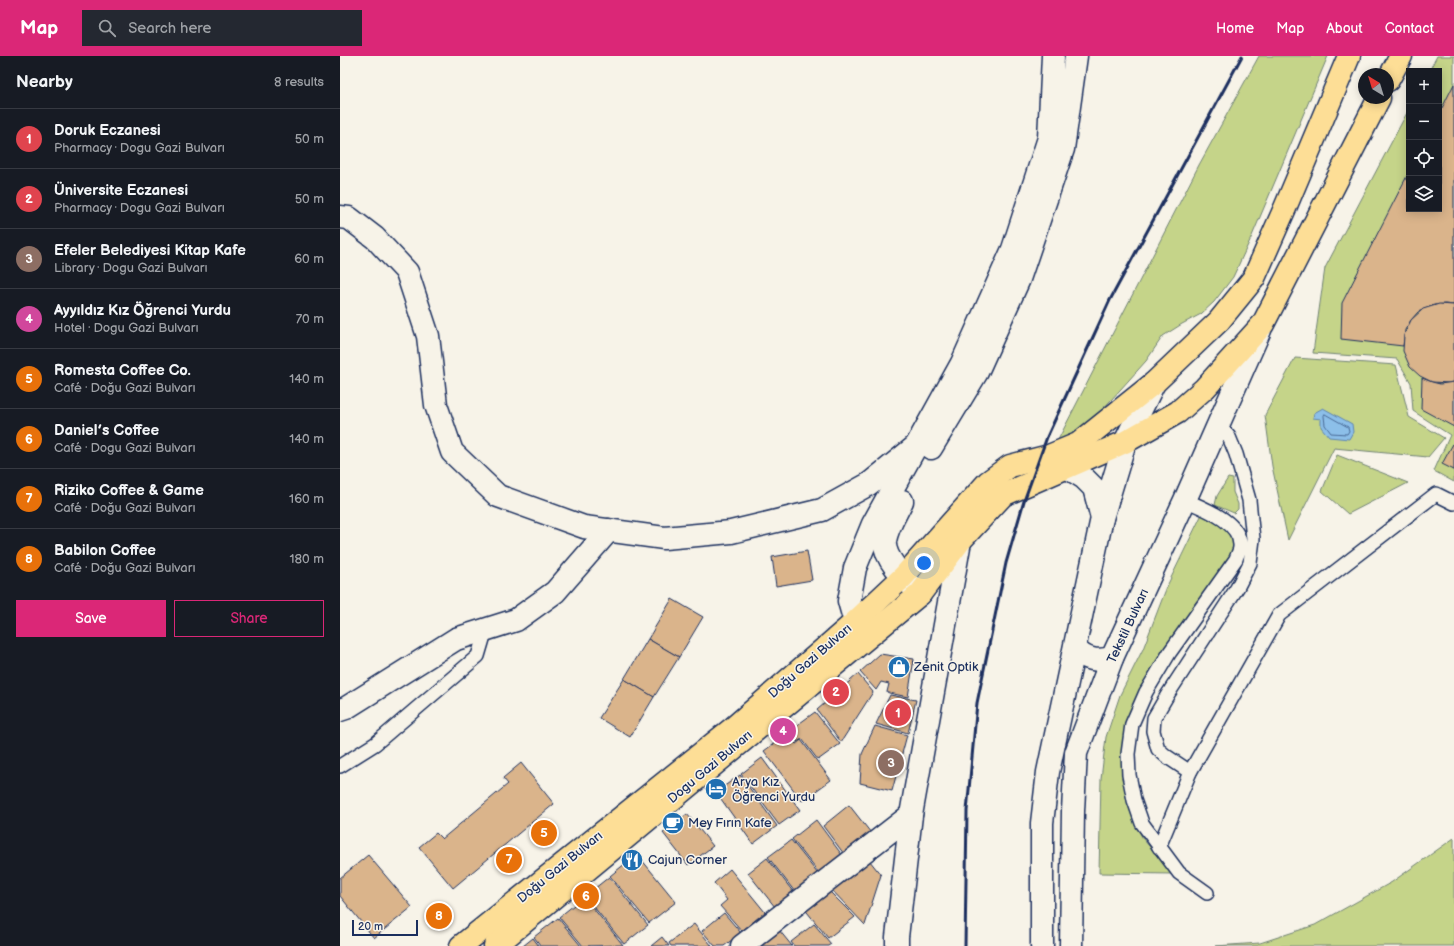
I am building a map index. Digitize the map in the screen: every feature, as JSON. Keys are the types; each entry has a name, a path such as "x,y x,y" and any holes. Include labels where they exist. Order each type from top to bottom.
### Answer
{"main road":[{"name":"Doğu Gazi Bulvarı","path":"462,946 733,728 862,630 904,577 988,482 1010,466 1049,456 1078,444 1154,383 1219,322 1254,278 1349,56"},
{"path":"1394,69 1401,56"},
{"name":"Dogu Gazi Bulvarı","path":"495,946 807,686 862,630 920,594 960,542 1003,495 1125,442 1178,412 1205,388 1263,324 1376,104"}],"street":[{"path":"862,630 849,601 855,568 873,524 962,364 1013,249 1049,138 1053,56"},
{"path":"920,594 904,577 886,551 885,541 890,524 922,465 977,372 1019,279 1063,148 1076,56"},
{"path":"340,217 349,218 375,238 407,272 428,336 436,405 452,452 498,496 584,527 664,538 731,532 822,510 869,484 917,446"},
{"name":"Tekstil Bulvarı","path":"1071,946 1073,819 1076,753 1112,658 1185,500 1263,324"},
{"path":"1042,946 1042,823 1048,772 1102,518 1125,442 1154,383"},
{"path":"1068,468 1084,478 1094,488 1098,498 1102,518"},
{"path":"340,710 346,708 456,639 516,620 555,592 609,530"},
{"path":"897,946 911,815 960,542"},
{"path":"1075,648 1079,653 1089,659 1101,661 1112,658"},
{"path":"742,946 911,815"}],"lane":[{"path":"1190,772 1158,749 1153,731 1154,718 1237,588 1250,563 1253,539 1249,500 1236,454 1229,437 1218,424"},
{"path":"1158,847 1190,772 1279,615 1436,494 1454,502"},
{"path":"1185,500 1216,514 1227,521 1238,538 1240,547 1236,559 1170,652 1150,685 1132,724 1128,754 1128,775 1142,824 1179,873 1207,893"},
{"path":"340,766 375,744 478,656 486,629"}],"green space":[{"path":"1259,56 1328,56 1252,236 1233,277 1214,302 1201,314 1163,336 1146,361 1085,429 1072,436 1058,440 1199,165"},
{"path":"1437,56 1454,56 1454,482 1434,471 1450,435 1413,411 1411,383 1397,359 1313,353 1325,268 1406,115 1406,212 1442,212 1442,68 1431,68"},
{"path":"1295,358 1396,365 1409,417 1444,438 1428,457 1334,448 1288,540 1272,466 1265,415"},
{"path":"1337,455 1408,483 1348,514 1322,491"},
{"path":"1228,478 1233,479 1233,492 1238,504 1238,509 1234,513 1215,505 1217,496"},
{"path":"1202,514 1223,522 1237,546 1230,561 1196,602 1145,686 1125,765 1133,818 1143,839 1173,874 1099,873 1101,779 1106,737 1120,695 1143,649 1168,584"},
{"path":"1454,838 1454,946 1215,946 1260,943 1315,925 1392,882"}],"water":[{"path":"1323,408 1352,424 1353,432 1349,439 1329,437 1321,427 1321,419 1313,418 1314,413"}],"building":[{"path":"1454,84 1454,305 1434,305 1418,312 1405,330 1403,346 1341,339 1342,303 1406,178 1406,212 1442,212 1442,108"},
{"path":"1439,304 1454,305 1454,382 1449,383 1432,382 1420,376 1410,367 1403,351 1404,335 1411,320 1423,309"},
{"path":"1422,378 1440,384 1454,382 1454,427 1421,409"},
{"path":"1454,442 1454,470 1442,464"},
{"path":"807,551 812,580 776,586 772,557"},
{"path":"672,599 703,617 679,657 648,639"},
{"path":"648,639 679,657 654,697 624,679"},
{"path":"880,654 914,659 908,697 887,692 889,684 881,682 876,690 860,672"},
{"path":"858,674 873,692 841,742 817,710"},
{"path":"624,679 654,697 630,737 599,718"},
{"path":"890,695 916,700 908,733 876,724"},
{"path":"815,712 840,744 818,760 802,739 797,742 789,731"},
{"path":"875,726 907,735 892,791 860,783 862,754"},
{"path":"788,733 796,744 801,740 831,780 802,801 764,751"},
{"path":"762,758 800,810 779,825 741,774"},
{"path":"521,763 554,804 453,888 419,847 436,833 442,839 508,784 503,778"},
{"path":"740,775 777,826 753,844 716,792"},
{"path":"849,805 871,833 844,854 823,826"},
{"path":"687,814 713,846 688,865 663,833"},
{"path":"816,820 842,855 819,873 792,839"},
{"path":"791,840 818,874 795,892 768,857"},
{"path":"637,854 676,902 649,923 610,876"},
{"path":"368,855 412,907 374,938 340,896 340,878"},
{"path":"866,856 881,875 865,925 829,887"},
{"path":"767,858 794,893 775,907 748,873"},
{"path":"730,869 765,912 742,931 720,906 727,900 714,883"},
{"path":"609,877 648,925 624,944 585,896"},
{"path":"827,889 855,917 828,938 803,907"},
{"path":"584,897 623,945 583,946 559,917"},
{"path":"724,913 741,933 724,946 715,946 702,931"},
{"path":"558,918 581,946 541,946 534,937"},
{"path":"694,924 712,946 671,946 669,943"},
{"path":"814,924 831,944 828,946 794,946 791,942"},
{"path":"779,930 792,946 759,946"},
{"path":"662,937 669,946 651,946"},
{"path":"533,938 539,946 523,946"}],"railway":[{"path":"965,946 967,811 977,703 1006,563 1024,501 1047,437 1110,300 1242,56"}],"place":[{"name":"Zenit Optik","path":"899,667"},
{"name":"Üniversite Eczanesi","path":"836,692"},
{"name":"Doruk Eczanesi","path":"898,713"},
{"name":"Ayyıldız Kız Öğrenci Yurdu","path":"783,731"},
{"name":"Efeler Belediyesi Kitap Kafe","path":"891,763"},
{"name":"Arya Kız Öğrenci Yurdu","path":"716,789"},
{"name":"Mey Fırın Kafe","path":"673,823"},
{"name":"Romesta Coffee Co.","path":"544,833"},
{"name":"Riziko Coffee & Game","path":"509,860"},
{"name":"Cajun Corner","path":"632,860"},
{"name":"Daniel’s Coffee","path":"586,896"},
{"name":"Babilon Coffee","path":"439,916"}]}
